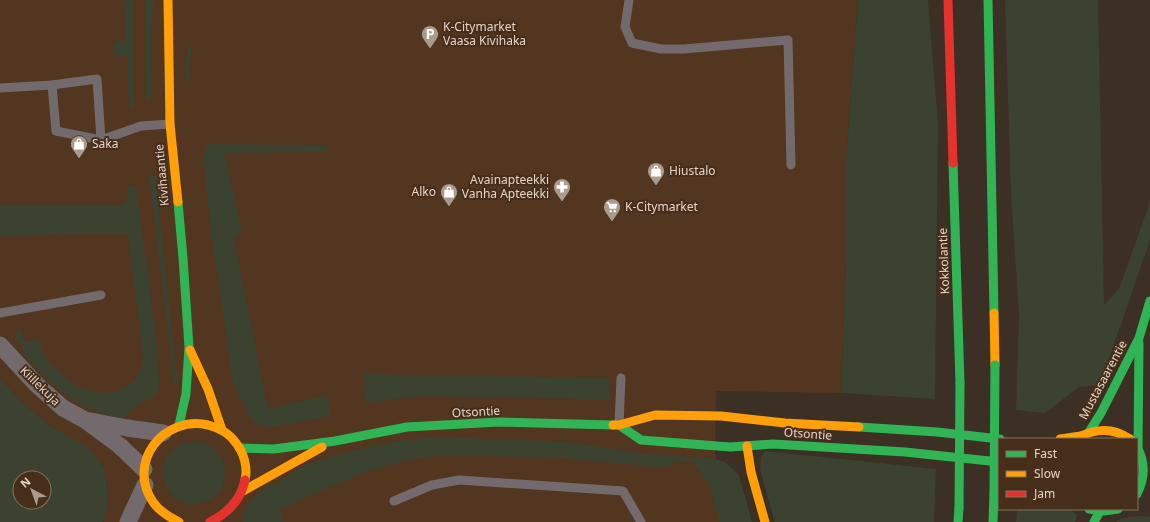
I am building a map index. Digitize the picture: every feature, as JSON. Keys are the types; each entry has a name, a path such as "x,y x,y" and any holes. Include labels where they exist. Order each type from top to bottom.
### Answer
{"main road":[{"name":"Kivihaantie","path":"168,0 170,124 183,258 189,347 186,394 179,425"},
{"name":"Kokkolantie","path":"948,0 960,383 958,522"},
{"path":"988,0 995,365 993,522"},
{"name":"Mustasaarentie","path":"1082,436 1101,413 1139,338 1150,301"},
{"name":"Mustasaarentie","path":"1138,492 1144,479 1144,462 1139,449 1139,338"},
{"name":"Kivihaantie","path":"189,347 208,389 222,430"},
{"name":"Otsontie","path":"239,448 274,449 336,441 407,427 500,422 619,425 655,415 721,416 747,422 937,432 998,439"},
{"path":"171,521 159,510 150,498 144,477 150,449 163,433 179,425 194,422 209,424 222,430 232,438 239,448 245,462 246,476 243,491 233,512 210,522"},
{"name":"Otsontie","path":"619,425 641,440 730,447 747,443 905,452 998,462"},
{"path":"1067,438 1082,436 1104,429 1112,430 1128,438"},
{"name":"Otsontie","path":"243,491 279,470 336,441"},
{"path":"747,443 751,472 765,522"},
{"path":"1139,449 1150,463"},
{"path":"1094,510 1113,510"},
{"path":"1094,522 1100,511"}],"street":[{"name":"Kiillekuja","path":"0,345 37,385 63,408 85,420 120,446 144,477"},
{"name":"Kiillekuja","path":"85,420 163,433"},
{"path":"128,522 144,477"}],"lane":[{"path":"629,0 625,27 632,43 661,49 684,49 788,40 791,165"},
{"path":"0,88 52,85 97,80 101,140"},
{"path":"52,85 56,131 101,140 141,126 170,124"},
{"path":"0,314 101,295"},
{"path":"619,425 621,378"},
{"path":"394,501 432,485 459,480 623,491 641,522"}],"shaded area":[{"path":"0,0 858,0 846,160 846,260 841,393 716,391 715,453 735,522 103,522 107,507 107,488 104,468 89,449 50,426 21,401 0,378"}],"green space":[{"path":"124,0 134,0 134,107 129,109 127,55 115,55 114,42 126,41"},
{"path":"145,0 154,0 151,36 151,99 146,99"},
{"path":"858,0 928,0 938,124 935,399 841,393 846,260 846,160"},
{"path":"1005,0 1098,0 1104,305 1119,289 1150,202 1150,240 1100,385 1079,387 1045,413 1016,410 1019,315 1011,193"},
{"path":"192,40 188,89 185,72 185,59"},
{"path":"208,144 327,145 327,152 224,153 242,232 233,236 268,409 328,395 330,416 267,428 254,423 233,383 210,222 203,155"},
{"path":"149,173 155,176 178,384 174,386"},
{"path":"128,186 136,186 156,337 159,383 158,393 134,408 125,415 122,420 92,410 62,392 20,352 23,348 15,337 17,331 21,327 24,342 38,340 47,360 76,386 103,394 119,390 134,381 141,369 143,358 128,234 0,235 0,206 120,206 128,199"},
{"path":"364,374 609,378 609,399 418,396 365,403"},
{"path":"0,378 21,401 50,426 89,448 104,468 107,488 107,507 103,522 0,522"},
{"path":"443,437 567,442 646,454 711,458 725,462 739,475 752,522 720,522 709,484 693,462 677,461 666,468 566,458 443,455 412,459 372,469 279,509 285,522 243,522 242,519 249,503 260,491 308,464 354,450 408,439"},
{"path":"194,442 206,445 216,451 222,461 225,473 222,485 216,495 206,501 194,504 182,501 172,495 166,485 163,473 166,461 172,451 182,445"},
{"path":"765,451 936,469 934,522 775,522 760,470 761,457"},
{"path":"1017,510 1070,510 1077,515 1075,522 1016,522"},
{"path":"1140,516 1150,517 1150,522 1116,522 1122,518"}],"traffic: fast":[{"path":"988,0 994,313"},
{"path":"953,163 960,383"},
{"path":"178,202 189,347 186,394 179,425"},
{"path":"1089,432 1101,413 1139,338 1150,301"},
{"path":"1138,448 1139,343"},
{"path":"994,493 995,365"},
{"path":"959,508 960,383"},
{"path":"239,448 274,449 335,441 407,427 499,422 613,425"},
{"path":"619,425 641,440 730,447 773,444 905,452 998,462"},
{"path":"859,427 937,432 998,439"},
{"path":"1138,449 1143,465 1142,482 1138,492"},
{"path":"993,522 994,493"},
{"path":"958,522 959,508"},
{"path":"1096,510 1111,510"},
{"path":"1094,522 1100,511"}],"traffic: slow":[{"path":"168,0 170,124 178,202"},
{"path":"994,313 995,365"},
{"path":"190,350 208,389 222,430"},
{"path":"613,425 619,425 655,415 721,416 785,423 859,427"},
{"path":"179,522 158,508 153,502 146,487 144,472 147,457 154,445 164,434 177,427 192,424 208,425 224,432 234,440 241,451 246,466 245,480"},
{"path":"1081,436 1087,433 1106,430 1124,435 1128,438"},
{"path":"1067,438 1081,436"},
{"path":"747,446 751,472 765,522"},
{"path":"243,491 322,447"}],"traffic: jam":[{"path":"948,0 953,163"},
{"path":"210,522 233,505 240,494 245,480"}],"place":[{"name":"K-Citymarket Vaasa Kivihaka","path":"430,49"},
{"name":"Saka","path":"79,159"},
{"name":"Hiustalo","path":"656,186"},
{"name":"Avainapteekki Vanha Apteekki","path":"562,202"},
{"name":"Alko","path":"449,207"},
{"name":"K-Citymarket","path":"612,222"}]}
